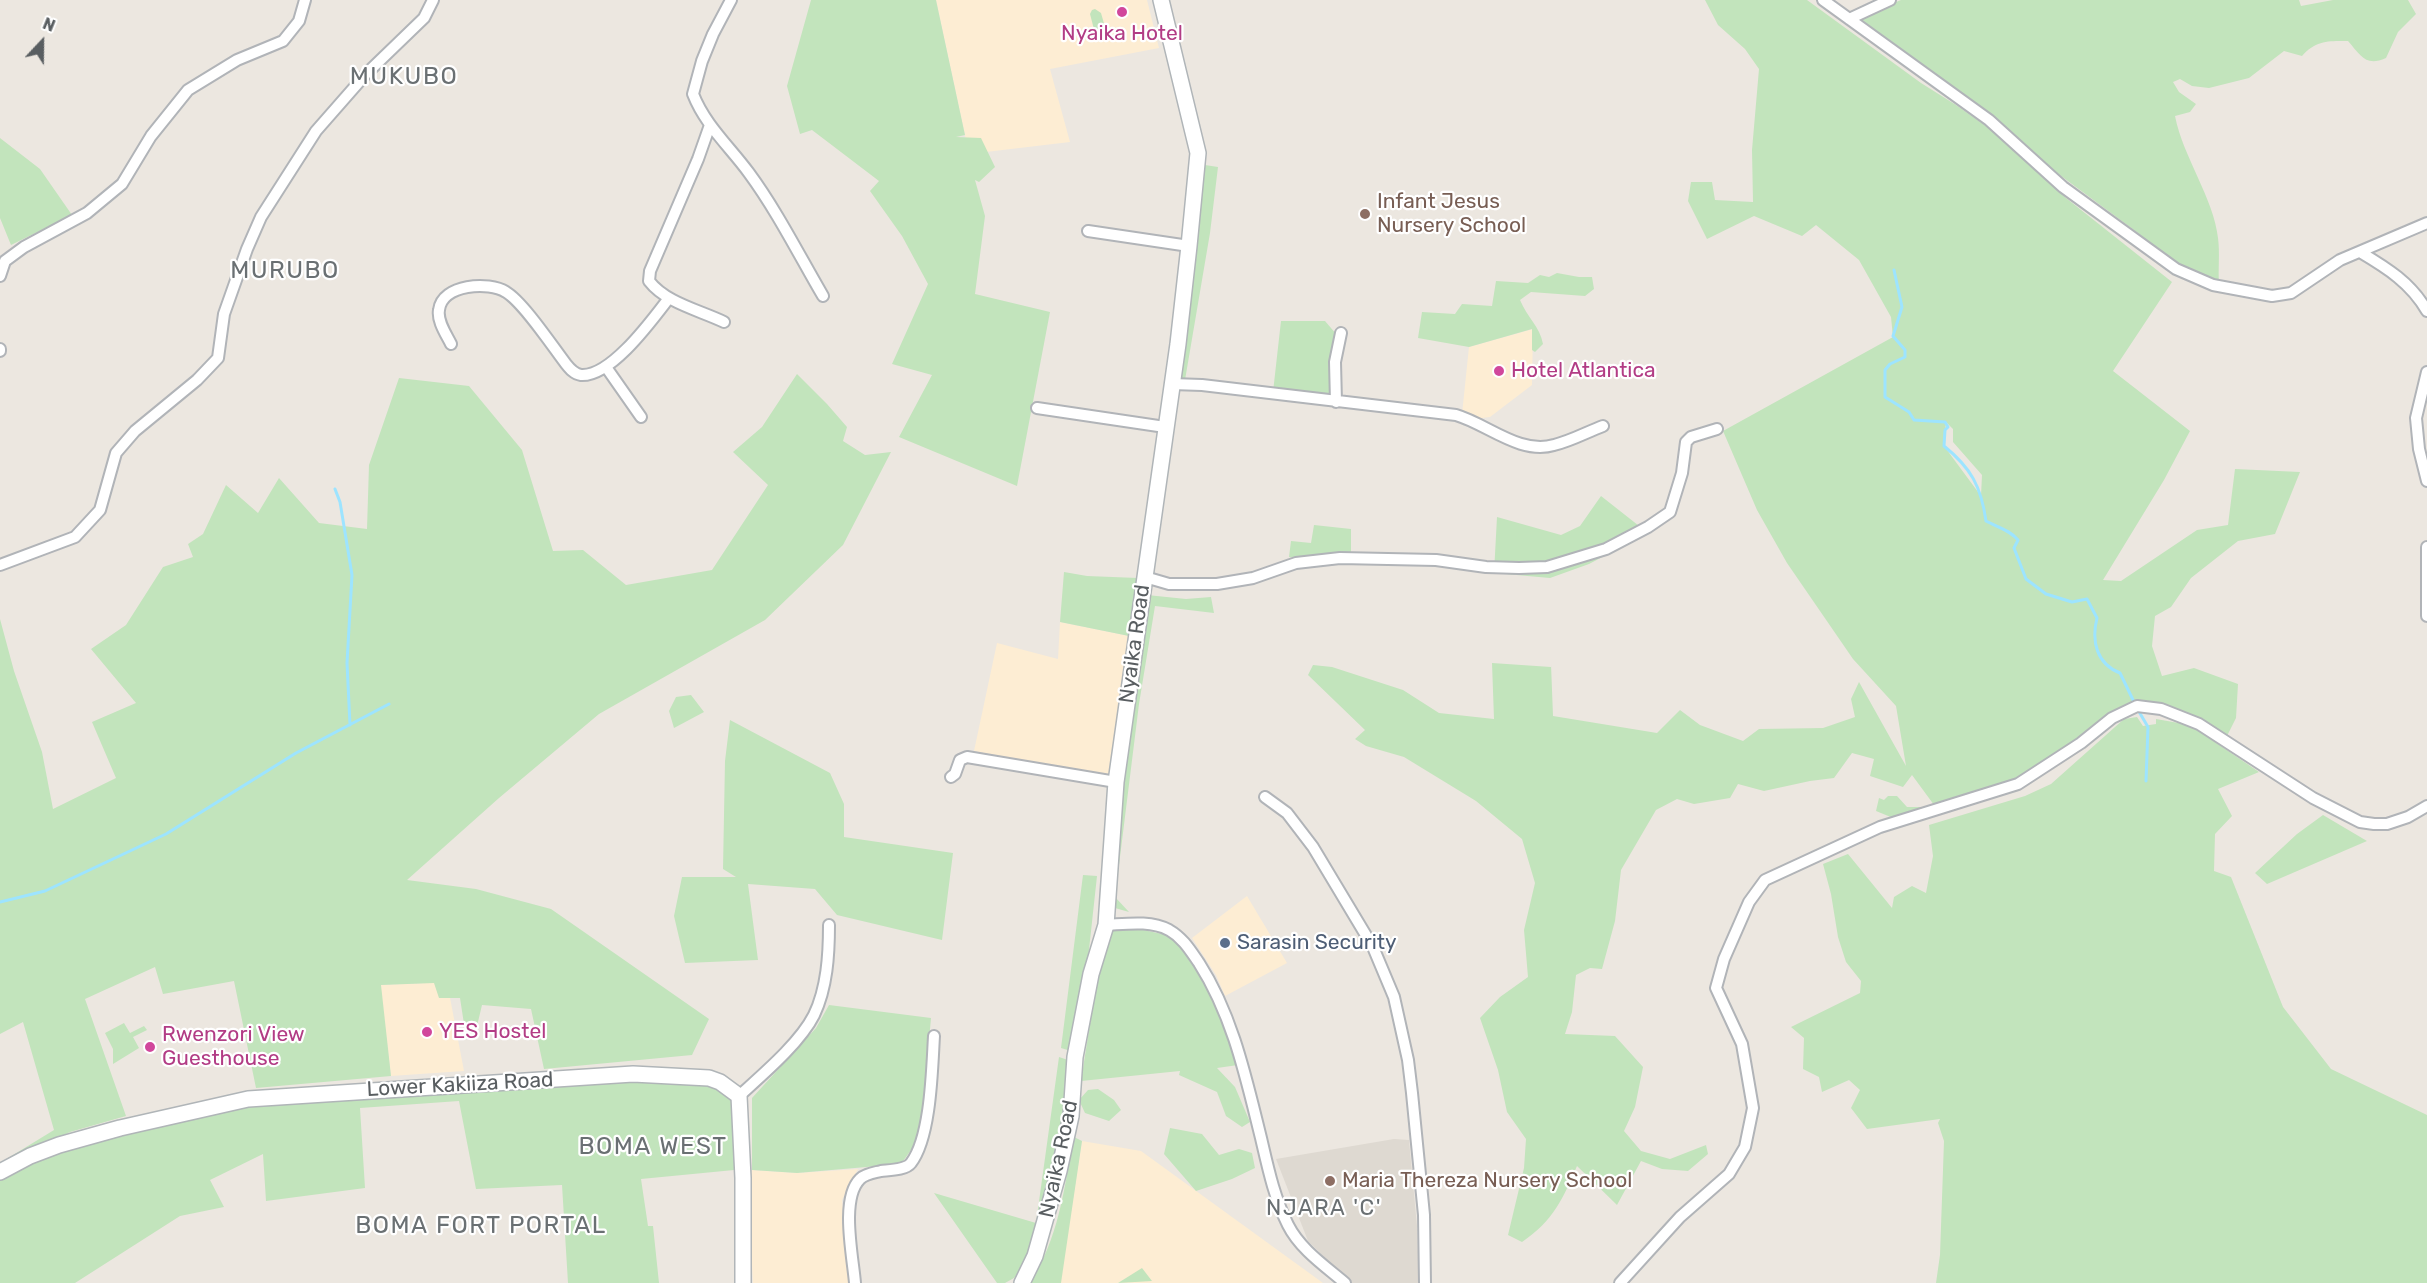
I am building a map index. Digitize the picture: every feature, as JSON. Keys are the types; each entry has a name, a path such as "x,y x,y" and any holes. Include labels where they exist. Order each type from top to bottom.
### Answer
{"street":[{"path":"0,276 6,261 24,247 87,213 122,184 151,136 188,90 237,60 283,41 299,21 305,0"},
{"path":"0,565 75,537 100,510 116,453 135,432 197,380 218,358 224,314 261,217 316,131 366,74 424,18 433,0"},
{"path":"731,0 713,34 696,78 693,94 710,125 748,171 768,200 823,296"},
{"name":"Nyaika Road","path":"1022,1283 1035,1257 1059,1170 1071,1116 1075,1057 1091,974 1106,925 1116,782 1189,246 1198,153 1161,0"},
{"path":"1824,0 1989,120 2063,188 2176,269 2213,285 2280,297 2291,293 2340,260 2427,223"},
{"path":"1849,19 1890,0"},
{"path":"710,125 698,159 650,271 649,281 669,298 724,322"},
{"path":"1088,231 1189,246"},
{"path":"2360,252 2403,280 2418,296 2427,311"},
{"path":"452,344 438,312 441,302 451,293 467,287 493,286 511,295 572,371 583,375 606,367 632,342 669,298"},
{"path":"1336,402 1335,362 1341,333"},
{"path":"606,367 641,417"},
{"path":"2427,372 2416,425 2427,481"},
{"path":"1172,384 1212,386 1456,415 1472,420 1501,436 1533,446 1554,446 1603,426"},
{"path":"1036,408 1166,427"},
{"path":"1144,577 1169,584 1217,584 1253,578 1296,563 1333,558 1436,560 1486,567 1547,567 1606,549 1648,528 1670,512 1682,473 1686,442 1691,437 1717,429"},
{"path":"2427,547 2427,616"},
{"path":"1620,1283 1643,1255 1680,1217 1729,1174 1745,1147 1753,1108 1742,1044 1716,988 1724,958 1749,902 1766,880 1880,827 2018,784 2081,743 2112,718 2137,706 2161,709 2199,724 2313,798 2360,822 2387,824 2408,817 2427,806"},
{"path":"951,777 955,774 960,760 967,757 1116,782"},
{"path":"1265,797 1287,813 1313,847 1373,947 1394,998 1408,1060 1412,1093 1424,1215 1425,1283"},
{"path":"1106,925 1147,924 1167,930 1185,942 1207,976 1226,1016 1242,1062 1271,1184 1289,1227 1303,1246 1345,1283"},
{"path":"743,1283 743,1178 739,1096 777,1061 814,1015 828,958 829,925"},
{"path":"855,1283 849,1222 850,1197 860,1178 868,1174 906,1167 912,1162 921,1140 928,1107 934,1036"},
{"name":"Lower Kakiiza Road","path":"0,1172 30,1156 58,1145 248,1099 633,1074 709,1078 720,1082 739,1096"}],"shaded area":[{"path":"936,0 1147,0 1159,48 1050,69 1070,142 969,154"},
{"path":"1533,329 1532,385 1490,417 1474,419 1462,414 1469,347"},
{"path":"1060,622 1129,636 1110,778 974,751 997,643 1058,659"},
{"path":"1247,896 1287,963 1225,996 1216,975 1192,938"},
{"path":"447,982 464,1071 391,1076 380,985"},
{"path":"1394,1139 1409,1140 1417,1226 1419,1283 1351,1283 1308,1241 1276,1159"},
{"path":"1082,1141 1141,1151 1323,1283 1060,1283"},
{"path":"858,1169 842,1200 850,1283 753,1283 748,1193 752,1170 797,1173"}],"green space":[{"path":"811,0 936,0 965,135 956,137 981,138 995,167 979,182 975,180 985,216 975,294 1050,312 1017,486 899,437 932,375 892,364 928,284 902,236 870,191 879,181 812,130 800,134 787,86"},
{"path":"1705,0 1807,0 1921,83 1993,131 2066,198 2172,282 2113,371 2190,431 2164,480 2103,580 2121,581 2197,530 2228,525 2235,469 2300,472 2275,534 2238,541 2191,578 2171,607 2155,616 2152,646 2162,676 2194,668 2238,684 2236,718 2226,738 2134,702 2013,789 1937,809 1912,775 1903,787 1870,776 1874,759 1852,753 1834,778 1764,791 1738,784 1730,798 1694,804 1677,799 1656,810 1621,870 1615,921 1602,969 1590,968 1576,975 1572,1012 1565,1034 1615,1036 1643,1067 1635,1107 1624,1131 1641,1151 1670,1159 1706,1145 1708,1154 1688,1171 1662,1169 1641,1161 1617,1205 1577,1166 1556,1208 1542,1226 1522,1242 1508,1235 1524,1168 1526,1139 1507,1112 1498,1070 1480,1018 1500,997 1528,977 1524,930 1535,883 1522,839 1476,801 1404,757 1366,746 1355,739 1365,730 1308,675 1313,665 1332,667 1403,690 1439,713 1494,719 1492,663 1551,667 1551,664 1553,716 1657,733 1680,710 1700,725 1743,741 1759,729 1823,728 1855,717 1851,699 1859,682 1906,766 1896,706 1853,659 1787,563 1757,510 1723,431 1893,337 1891,317 1859,260 1816,225 1802,236 1754,216 1707,239 1688,201 1691,182 1712,182 1715,200 1753,202 1752,150 1759,69 1745,49 1718,25","holes":["1946,422 1953,429 1953,442 1982,475 1981,496 1944,446"]},
{"path":"1901,0 2299,0 2301,6 2333,0 2408,0 2416,14 2398,32 2386,58 2379,60 2369,61 2364,58 2348,41 2329,42 2312,47 2302,56 2284,51 2249,78 2209,88 2192,86 2180,79 2173,82 2179,92 2196,104 2190,112 2175,116 2215,223 2219,244 2219,284 2180,268 2138,233 1856,24 1879,9"},
{"path":"1095,9 1101,13 1107,34 1105,41 1096,37 1090,14"},
{"path":"0,138 40,169 72,215 11,245 0,218"},
{"path":"1205,165 1218,167 1210,233 1185,380 1179,378"},
{"path":"1557,273 1592,277 1594,289 1585,296 1531,292 1520,300 1543,344 1535,352 1532,350 1532,329 1469,347 1418,338 1422,312 1455,314 1462,304 1492,306 1496,281 1528,283 1540,275 1549,277"},
{"path":"1281,321 1325,321 1337,335 1333,398 1273,392"},
{"path":"797,374 847,427 843,441 865,455 891,452 843,545 765,620 599,714 499,798 407,880 476,889 551,909 709,1019 692,1055 544,1069 531,1009 482,1005 477,1026 464,1024 460,998 439,998 434,983 381,985 391,1076 256,1088 234,981 163,994 155,967 85,999 126,1116 70,1132 0,1165 54,1130 23,1022 0,1034 0,619 14,671 42,752 53,809 116,778 92,722 136,703 91,649 126,625 163,567 193,557 188,544 203,534 226,485 258,513 279,478 319,523 367,529 369,465 399,378 469,386 522,450 553,551 583,550 626,585 712,570 768,485 733,452 762,427"},
{"path":"1601,496 1648,533 1589,564 1550,578 1494,573 1497,517 1561,535 1580,526"},
{"path":"1314,525 1351,529 1351,554 1402,563 1289,557 1291,541 1311,543"},
{"path":"1064,572 1087,576 1138,578 1129,636 1060,622"},
{"path":"1147,595 1186,599 1211,597 1214,613 1155,606 1139,704 1115,897 1129,912 1108,906"},
{"path":"691,695 704,712 674,728 669,711 676,697"},
{"path":"2137,717 2143,726 2156,724 2156,719 2190,725 2259,772 2218,789 2232,816 2215,834 2214,871 2231,877 2283,1007 2331,1069 2427,1115 2427,1283 1936,1283 1940,1255 1944,1141 1938,1123 1940,1119 1867,1129 1851,1108 1860,1090 1849,1080 1822,1092 1819,1077 1803,1069 1804,1038 1791,1027 1860,993 1861,981 1846,962 1838,937 1823,864 1848,854 1892,908 1894,897 1912,886 1926,893 1933,856 1929,825 2025,796 2051,784 2124,719"},
{"path":"730,720 830,773 844,804 844,837 953,853 942,940 837,915 815,889 748,884 758,960 685,963 674,916 682,877 736,877 723,869 725,761"},
{"path":"1888,796 1897,796 1907,807 1930,807 1898,820 1876,811 1879,798 1884,800"},
{"path":"2323,815 2367,841 2267,884 2255,873 2297,834"},
{"path":"1083,875 1097,876 1087,968 1074,1052 1061,1048"},
{"path":"1106,922 1162,934 1171,933 1210,986 1238,1065 1217,1068 1235,1087 1250,1122 1242,1127 1226,1116 1217,1092 1179,1075 1180,1071 1081,1081"},
{"path":"829,1005 931,1018 923,1107 916,1143 901,1164 797,1173 752,1170 752,1098 816,1028"},
{"path":"124,1023 130,1033 144,1026 147,1030 133,1037 139,1048 113,1064 113,1049 105,1033"},
{"path":"1059,1057 1074,1062 1051,1193 1024,1265 1014,1278 1005,1283 997,1283 934,1193 1036,1223"},
{"path":"631,1078 719,1087 731,1099 735,1115 734,1170 641,1179 648,1226 653,1226 659,1283 568,1283 562,1185 476,1189 459,1101 360,1108 365,1188 266,1201 263,1154 210,1180 224,1207 180,1216 75,1283 0,1283 0,1175 110,1133 260,1102"},
{"path":"1098,1089 1114,1100 1121,1110 1109,1121 1085,1113 1079,1100 1088,1090"},
{"path":"1170,1128 1202,1134 1219,1155 1239,1149 1252,1153 1255,1168 1232,1179 1196,1191 1164,1154"},
{"path":"1074,1137 1082,1141 1061,1283 1029,1283 1054,1231"},
{"path":"1142,1268 1152,1281 1118,1283"}],"waterway":[{"path":"1894,270 1902,307 1893,336 1905,350 1905,357 1890,364 1885,370 1885,397 1909,412 1914,420 1945,422 1948,427 1945,430 1944,446 1968,470 1978,488 1986,521 2007,531 2018,540 2014,548 2026,579 2046,594 2072,602 2087,599 2097,618 2095,635 2101,658 2112,669 2120,673 2135,704"},
{"path":"335,489 340,502 352,575 347,663 350,725"},
{"path":"0,902 45,891 166,834 296,753 389,704"},
{"path":"2138,710 2148,727 2146,781"}],"place":[{"name":"Nyaika Hotel","path":"1122,12"},
{"name":"Infant Jesus Nursery School","path":"1365,214"},
{"name":"Hotel Atlantica","path":"1499,371"},
{"name":"Sarasin Security","path":"1225,943"},
{"name":"YES Hostel","path":"427,1032"},
{"name":"Rwenzori View Guesthouse","path":"150,1047"},
{"name":"Maria Thereza Nursery School","path":"1330,1181"}],"district":[{"name":"MUKUBO","path":"404,77"},
{"name":"MURUBO","path":"285,271"},
{"name":"BOMA WEST","path":"653,1147"},
{"name":"NJARA 'C'","path":"1324,1209"},
{"name":"BOMA FORT PORTAL","path":"481,1226"}]}
